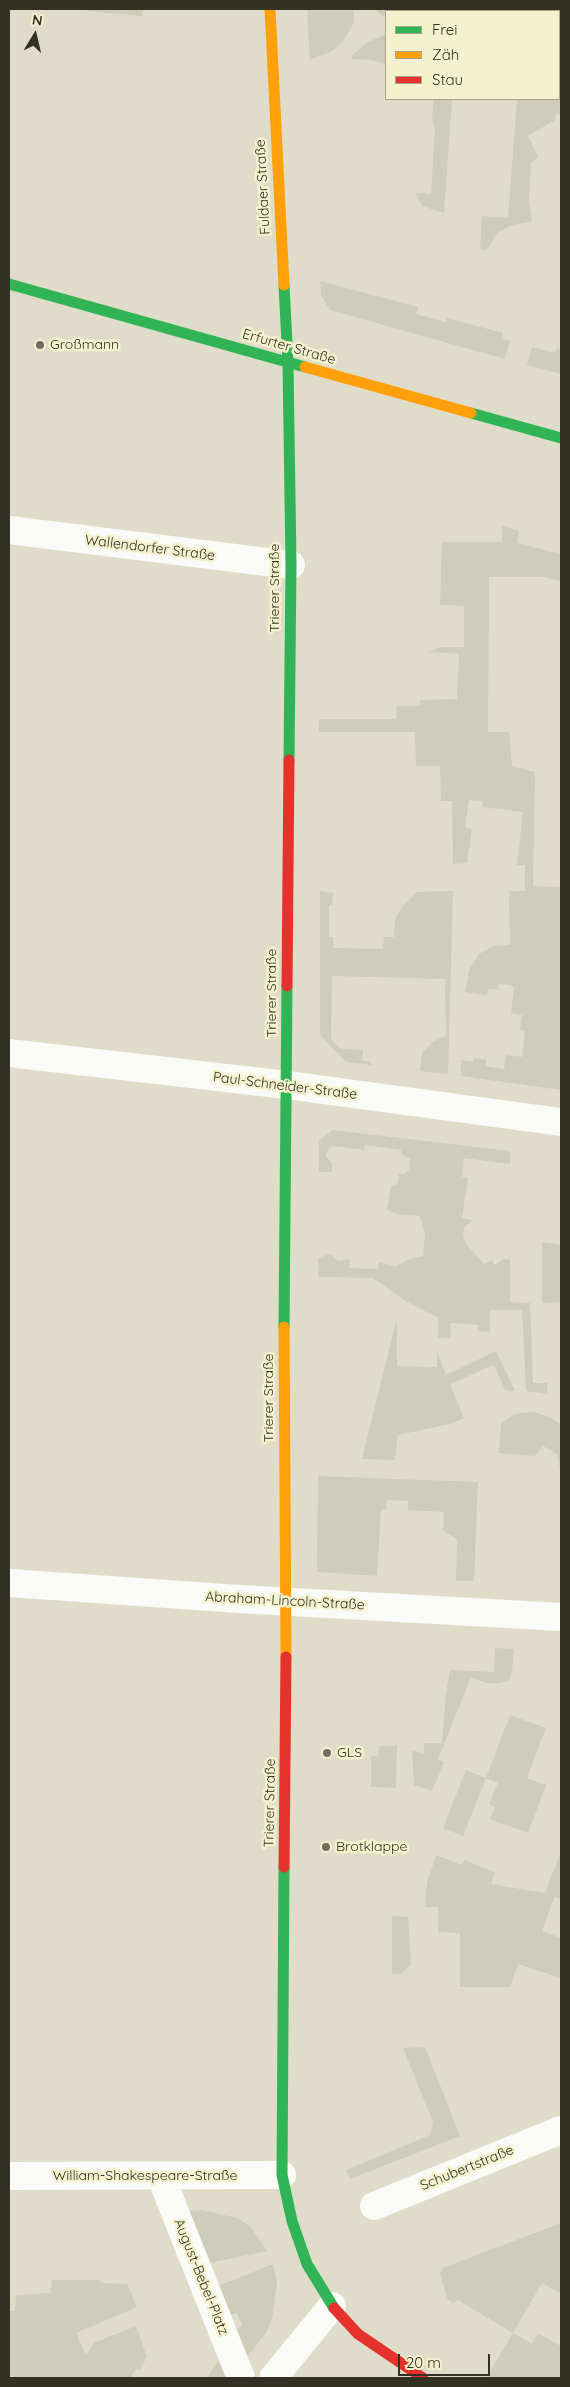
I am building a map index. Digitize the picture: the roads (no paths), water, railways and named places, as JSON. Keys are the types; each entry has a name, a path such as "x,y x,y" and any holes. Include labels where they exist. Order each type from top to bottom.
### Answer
{"street":[{"name":"Fuldaer Straße","path":"270,9 288,363"},
{"name":"Erfurter Straße","path":"9,284 561,438"},
{"name":"Trierer Straße","path":"288,363 291,565 284,1274 286,1602 282,2175 292,2221 307,2264 332,2306 358,2334 422,2378"},
{"name":"Wallendorfer Straße","path":"9,530 291,565"},
{"name":"Paul-Schneider-Straße","path":"9,1053 287,1085 561,1122"},
{"name":"Abraham-Lincoln-Straße","path":"9,1583 286,1602 561,1617"},
{"name":"Schubertstraße","path":"374,2206 561,2130"},
{"name":"William-Shakespeare-Straße","path":"9,2176 282,2175"},
{"name":"August-Bebel-Platz","path":"161,2176 241,2378"},
{"path":"273,2378 332,2306"}],"place":[{"name":"Großmann","path":"40,345"},
{"name":"GLS","path":"327,1753"},
{"name":"Brotklappe","path":"326,1847"}]}
